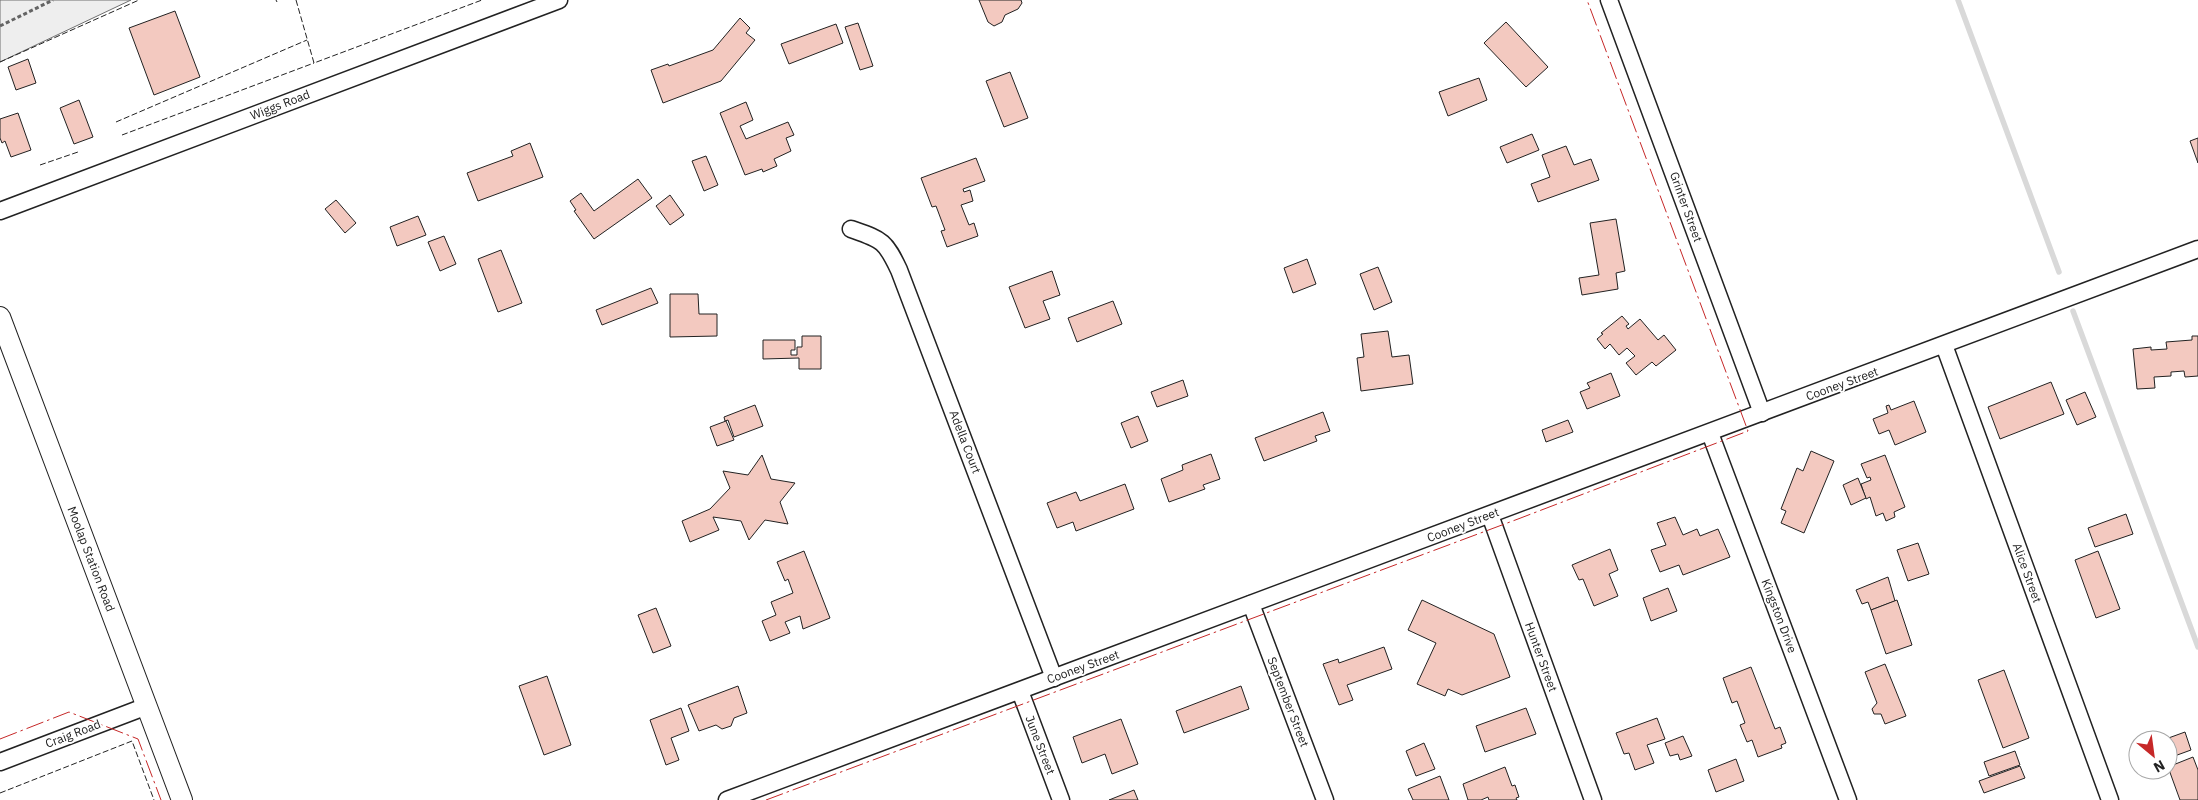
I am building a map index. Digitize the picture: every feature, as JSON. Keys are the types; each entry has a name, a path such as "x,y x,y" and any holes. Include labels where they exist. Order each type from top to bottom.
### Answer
{"street":[{"name":"Wiggs Road","path":"0,211 559,0"},
{"name":"Grinter Street","path":"1609,0 1762,413"},
{"name":"Adella Court","path":"851,229 875,237 889,248 899,270 1054,678"},
{"name":"Cooney Street","path":"727,800 2198,249"},
{"name":"Moolap Station Road","path":"0,317 182,800"},
{"name":"Alice Street","path":"1944,345 2110,800"},
{"name":"Kingston Drive","path":"1710,433 1848,800"},
{"name":"Hunter Street","path":"1490,515 1593,800"},
{"name":"September Street","path":"1251,604 1324,800"},
{"name":"June Street","path":"1020,690 1061,800"},
{"name":"Craig Road","path":"0,762 147,706"}],"path":[{"path":"0,26 53,0"}],"shaded area":[{"path":"0,0 131,0 0,62"}],"building":[{"path":"979,0 1021,0 1022,3 1018,9 1005,15 1002,22 994,26 988,22"},
{"path":"175,11 200,77 154,95 129,28"},
{"path":"740,18 750,28 746,33 755,40 721,81 663,103 651,70 668,64 669,66 713,50"},
{"path":"1506,22 1548,67 1526,87 1484,43"},
{"path":"858,23 873,66 860,70 845,27"},
{"path":"836,24 843,43 789,64 781,44"},
{"path":"28,59 36,83 16,90 8,67"},
{"path":"1010,72 1028,118 1004,127 986,81"},
{"path":"1479,78 1487,100 1448,116 1439,92"},
{"path":"79,100 93,137 74,144 60,108"},
{"path":"746,102 753,120 740,126 746,139 788,122 794,135 786,138 791,151 774,159 777,166 763,172 762,169 745,175 720,113"},
{"path":"18,113 31,150 11,157 5,141 2,143 0,138 0,119"},
{"path":"1532,134 1539,150 1507,163 1500,147"},
{"path":"2198,138 2198,163 2190,141"},
{"path":"530,143 543,177 478,201 467,173 513,156 511,151"},
{"path":"1566,146 1574,165 1591,159 1599,180 1538,202 1531,184 1550,177 1542,155"},
{"path":"706,156 718,185 704,191 692,161"},
{"path":"976,158 985,181 963,189 964,192 970,190 973,201 961,205 969,225 974,223 978,236 947,247 941,231 945,230 936,206 932,207 921,178"},
{"path":"638,179 652,198 594,239 574,211 576,210 570,201 581,193 594,211"},
{"path":"670,195 684,215 670,225 656,206"},
{"path":"336,200 356,223 345,233 325,209"},
{"path":"418,216 426,235 397,246 390,227"},
{"path":"1616,219 1625,271 1616,273 1618,289 1582,295 1579,278 1599,275 1590,223"},
{"path":"444,236 456,264 440,271 428,242"},
{"path":"501,250 522,303 498,312 478,259"},
{"path":"1307,259 1316,284 1293,293 1284,268"},
{"path":"1378,267 1392,302 1374,310 1360,274"},
{"path":"1052,271 1060,295 1043,301 1050,319 1025,328 1009,287"},
{"path":"651,288 658,303 602,325 596,310"},
{"path":"670,294 698,294 699,314 717,314 717,336 670,337"},
{"path":"1113,301 1122,324 1077,342 1068,318"},
{"path":"1622,316 1629,324 1626,326 1628,329 1640,319 1658,340 1664,335 1676,350 1656,366 1652,362 1636,375 1626,363 1635,356 1627,348 1619,355 1610,344 1605,349 1597,339 1603,334 1601,333"},
{"path":"1388,331 1392,357 1409,355 1413,384 1361,391 1357,358 1364,357 1361,334"},
{"path":"802,336 821,336 821,369 799,369 799,358 763,359 763,340 795,340 795,350 791,350 791,355 797,355 797,347 802,347"},
{"path":"2192,336 2198,336 2198,376 2185,377 2184,371 2171,372 2171,376 2154,377 2155,388 2137,389 2133,349 2151,347 2151,350 2167,349 2166,342 2192,340"},
{"path":"1611,373 1620,396 1587,409 1580,392 1590,388 1587,383"},
{"path":"1183,380 1188,396 1157,407 1151,392"},
{"path":"2051,382 2064,414 2000,439 1988,407"},
{"path":"2085,392 2096,417 2077,425 2066,400"},
{"path":"1914,401 1926,432 1895,445 1889,430 1879,434 1873,419 1888,413 1886,406 1889,405 1891,410"},
{"path":"755,405 763,426 734,437 728,420 725,421 724,417"},
{"path":"1323,412 1330,431 1315,436 1317,441 1264,461 1255,438"},
{"path":"1138,416 1148,441 1131,448 1121,423"},
{"path":"1568,420 1573,432 1546,442 1542,430"},
{"path":"726,421 734,440 717,446 710,427"},
{"path":"1811,451 1834,461 1804,533 1781,523 1786,511 1781,509 1797,468 1803,471"},
{"path":"1211,454 1220,479 1203,485 1205,489 1169,502 1161,479 1183,470 1182,465"},
{"path":"762,455 771,479 795,483 780,502 788,524 765,520 749,540 741,521 713,517 719,530 690,542 682,521 710,509 730,488 723,471 748,475"},
{"path":"1885,455 1905,507 1894,512 1895,517 1886,521 1883,513 1876,516 1870,497 1866,499 1861,484 1871,480 1870,477 1867,478 1861,464"},
{"path":"1858,478 1866,498 1851,505 1843,485"},
{"path":"1125,484 1134,509 1076,531 1073,522 1057,528 1047,503 1076,492 1080,501"},
{"path":"2126,514 2133,534 2095,547 2088,528"},
{"path":"1675,517 1683,535 1697,529 1700,536 1718,529 1730,557 1683,575 1679,565 1660,572 1651,550 1666,545 1657,523"},
{"path":"1918,543 1929,574 1908,581 1897,550"},
{"path":"1610,549 1618,570 1609,574 1618,596 1594,606 1583,579 1579,580 1572,565"},
{"path":"804,551 830,618 803,629 800,616 785,622 790,633 770,641 762,621 776,615 771,602 793,593 788,579 785,581 777,562"},
{"path":"2098,551 2120,609 2096,618 2075,560"},
{"path":"1888,577 1895,601 1871,610 1868,602 1862,604 1856,590"},
{"path":"1668,588 1677,611 1651,621 1643,598"},
{"path":"1422,600 1494,634 1510,677 1462,695 1448,689 1445,696 1417,684 1436,643 1408,630"},
{"path":"1897,600 1912,645 1886,654 1871,610"},
{"path":"656,608 671,646 653,653 638,615"},
{"path":"1384,647 1392,669 1347,685 1353,700 1339,705 1323,664 1338,659 1339,663"},
{"path":"1885,664 1906,716 1885,724 1881,714 1874,714 1872,709 1877,703 1865,672"},
{"path":"1751,667 1775,729 1780,727 1786,743 1781,745 1782,748 1758,757 1752,740 1747,742 1740,725 1745,723 1737,701 1732,703 1723,678"},
{"path":"2004,670 2029,738 2003,748 1978,680"},
{"path":"547,676 571,745 544,755 519,686"},
{"path":"738,686 747,713 734,718 731,726 722,729 716,725 699,731 688,705"},
{"path":"1241,686 1249,709 1184,733 1176,711"},
{"path":"681,708 689,731 671,738 679,760 666,765 650,720"},
{"path":"1526,708 1536,734 1485,752 1476,726"},
{"path":"1657,718 1665,739 1647,745 1654,763 1635,770 1629,753 1624,754 1616,733"},
{"path":"1121,719 1138,764 1112,774 1105,754 1082,763 1073,737"},
{"path":"2185,732 2191,750 2178,755 2178,735"},
{"path":"1683,736 1692,756 1680,760 1678,754 1670,756 1665,743"},
{"path":"1424,743 1435,769 1416,776 1406,751"},
{"path":"2015,751 2020,765 1989,776 1984,762"},
{"path":"2193,757 2198,770 2198,800 2180,800 2173,780 2178,780 2178,763"},
{"path":"1736,759 1744,781 1716,792 1708,770"},
{"path":"2020,766 2025,778 1984,793 1979,781"},
{"path":"1505,767 1512,786 1515,785 1519,797 1516,798 1517,800 1489,800 1488,797 1481,800 1468,800 1463,784"},
{"path":"1440,776 1449,800 1413,800 1408,789"},
{"path":"1134,790 1138,800 1109,800"}],"waterway":[{"path":"1958,0 2059,272"},
{"path":"2073,311 2198,647"}],"fence":[{"path":"0,62 139,0"},
{"path":"296,0 314,63 482,0"},
{"path":"116,122 307,40"},
{"path":"122,135 314,63"},
{"path":"40,165 78,152"},
{"path":"0,793 132,741 154,800"}],"power":[{"path":"766,800 1748,431 1587,0"},
{"path":"0,739 69,712 138,739 161,800"}]}
